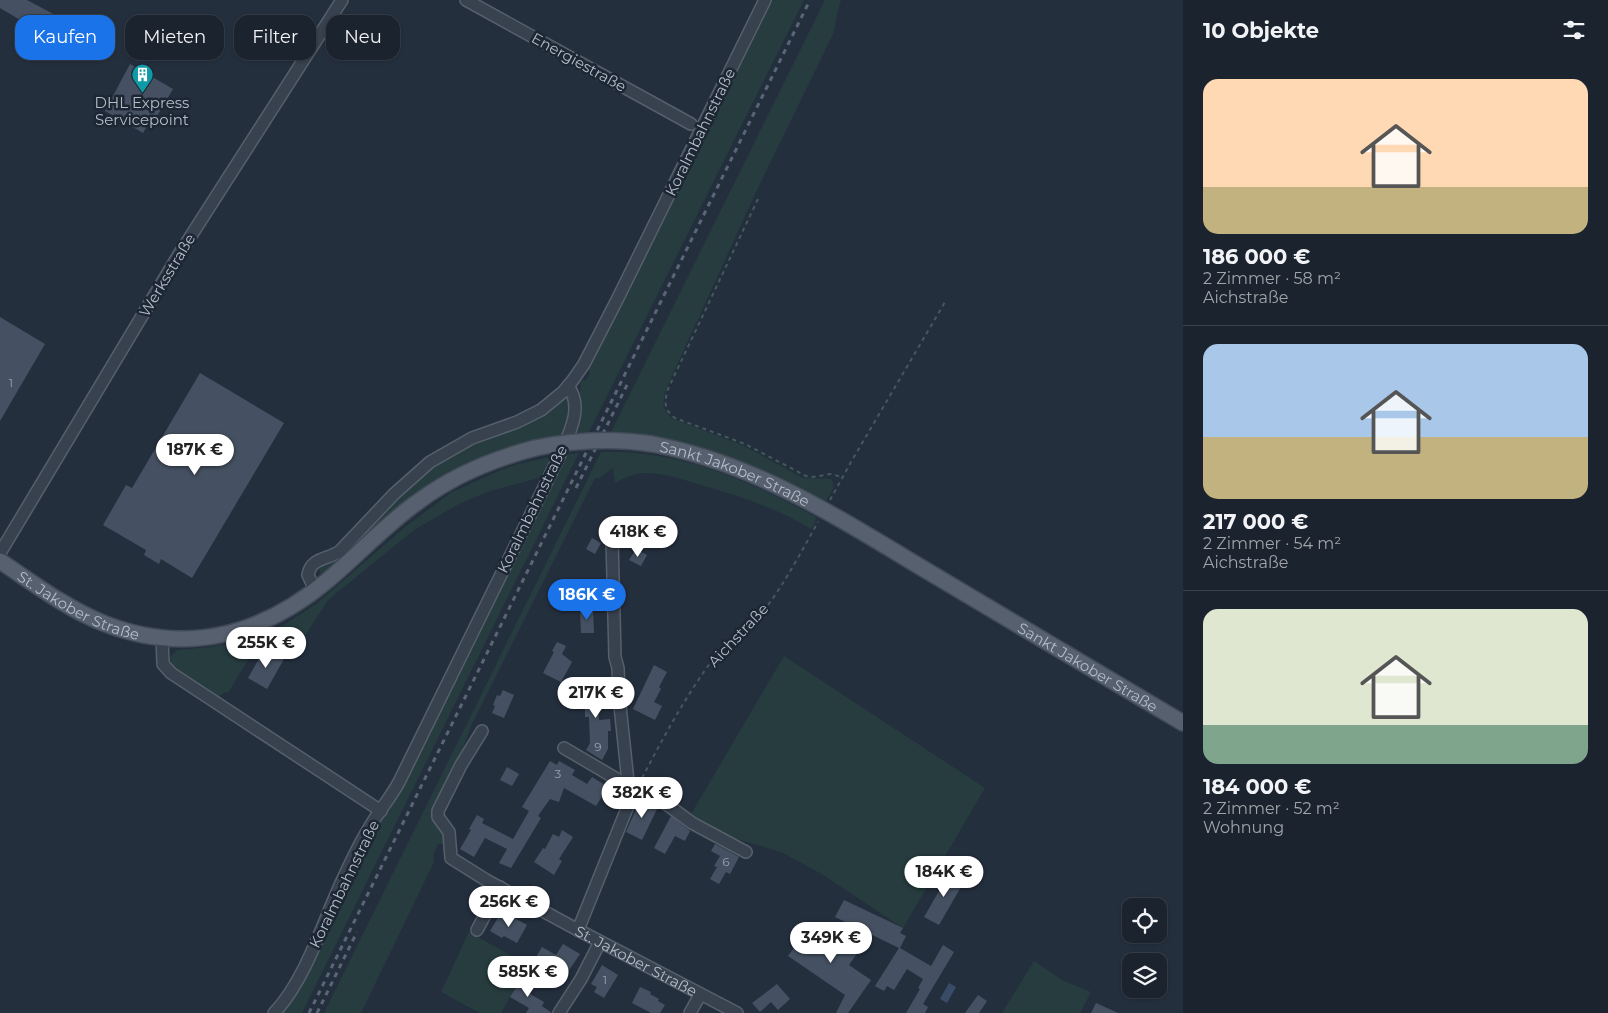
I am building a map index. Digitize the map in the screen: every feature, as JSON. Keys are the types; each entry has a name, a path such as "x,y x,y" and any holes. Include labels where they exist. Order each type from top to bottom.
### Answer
{"main road":[{"name":"Sankt Jakober Straße","path":"162,637 208,637 244,629 281,613 315,590 392,521 435,490 480,466 511,454 567,442 597,440 628,441 691,452 730,464 768,481 825,511 1183,723"},
{"name":"St. Jakober Straße","path":"0,561 53,596 92,618 123,630 162,637"}],"street":[{"name":"Werksstraße","path":"0,554 178,256 342,0"},
{"name":"Energiestraße","path":"466,0 691,124"},
{"name":"Koralmbahnstraße","path":"274,1013 295,983 364,837 393,794 408,765 561,452 572,425 574,413 574,395 568,386 589,355 764,0"},
{"path":"315,590 308,575 313,564 317,560 340,551 394,494 418,472 441,455 462,443 517,422 541,410 568,386"},
{"path":"578,930 630,801 632,786 619,696 618,668 615,657 612,538"},
{"path":"162,637 163,664 171,673 381,811"},
{"name":"St. Jakober Straße","path":"482,731 438,811 438,817 449,832 451,858 600,942 737,1013"},
{"path":"564,748 632,786 654,794 692,822 746,852"},
{"path":"477,930 500,887"},
{"path":"559,1013 581,978 600,942"},
{"path":"690,1013 700,995"}],"path":[{"path":"758,199 668,389 665,406 675,418 745,444 798,473 813,477 831,474 842,477"},
{"name":"Aichstraße","path":"632,786 698,680 720,652 761,614 771,600 825,511 842,477 945,302"}],"green space":[{"path":"767,0 804,0 589,432 573,434 577,419 581,381 586,380 590,373 588,367"},
{"path":"825,0 841,0 834,32 756,192 664,396 665,409 674,419 744,446 803,478 831,479 833,488 824,502 764,472 717,453 655,438 656,436 611,432"},
{"path":"565,396 568,398 571,406 564,435 540,439 539,441 494,453 452,471 417,493 324,574 320,573 320,566 434,463"},
{"path":"601,452 630,452 658,456 712,470 765,491 791,504 816,517 815,523 811,529 759,504 682,479 644,473 629,476 615,483 613,468 599,478 595,478 471,726 458,764 435,809 445,831 445,844 438,844 433,855 434,862 361,1013 324,1013"},
{"path":"579,453 302,1013 280,1013 564,455"},
{"path":"555,456 546,476 487,492 457,505 414,530 328,600 294,653 262,637 228,693 225,692 220,696 220,699 172,666 170,657 177,650 237,642 264,634 287,623 316,604 405,527 452,492 518,464"},
{"path":"784,656 985,788 903,928 820,873 781,852 726,836 691,814"},
{"path":"469,932 528,965 501,1013 480,1013 441,992"},
{"path":"1034,961 1062,980 1091,992 1080,1013 1002,1013"}],"water":[{"path":"949,983 956,987 947,1003 940,999"}],"building":[{"path":"0,0 27,0 55,15 15,15 15,17 0,8"},
{"name":"DHL Express Servicepoint","path":"130,64 173,89 154,121 151,119 143,133 105,111"},
{"path":"0,317 45,344 0,421"},
{"path":"200,373 284,423 192,578 161,559 159,564 144,555 146,550 103,525 126,485 132,488"},
{"path":"592,538 601,543 595,554 586,549"},
{"path":"636,549 647,555 641,566 629,560"},
{"path":"593,609 594,633 581,633 580,610"},
{"path":"557,642 566,646 562,654 572,662 561,682 543,673"},
{"path":"265,648 284,659 267,689 248,678"},
{"path":"654,665 667,672 654,702 662,706 655,720 633,709"},
{"path":"585,680 603,680 603,698 598,698 599,720 610,719 611,731 608,731 608,749 602,760 586,750 590,743 589,717 585,717"},
{"path":"503,690 514,695 504,718 492,713 497,695 500,696"},
{"path":"550,761 557,765 559,761 575,770 572,775 587,784 592,777 608,787 596,806 564,788 559,802 550,799 538,816 541,818 511,868 499,863 507,849 485,838 474,857 460,849 477,815 484,819 482,823 513,839 529,811 522,807"},
{"path":"507,767 519,774 512,786 500,780"},
{"path":"642,796 649,800 647,803 658,807 642,840 626,832"},
{"path":"671,816 690,831 685,841 675,836 665,854 654,848"},
{"path":"562,830 573,837 559,859 562,861 554,875 534,862 543,848 545,849 553,834 559,837"},
{"path":"715,844 739,857 730,874 726,872 719,884 710,879 717,867 714,866 720,856 711,851"},
{"path":"950,872 965,880 939,925 924,917"},
{"path":"844,900 903,928 900,933 906,936 900,948 931,966 943,945 954,952 923,1004 928,1007 925,1013 906,1013 920,989 918,988 923,979 907,969 894,990 887,986 884,991 875,986 899,948 835,917"},
{"path":"509,915 527,925 517,943 504,936 502,938 490,931 499,916 507,920"},
{"path":"809,927 818,933 822,927 858,952 849,965 871,980 848,1013 836,1013 845,995 788,956"},
{"path":"563,944 580,954 559,985 551,981 558,970 536,957 542,947 556,955"},
{"path":"602,965 618,975 604,998 594,992 597,987 591,984"},
{"path":"522,978 532,984 527,992 544,1002 542,1006 552,1013 526,1013 529,1008 510,997"},
{"path":"777,984 790,999 778,1010 771,1002 760,1012 752,1003"},
{"path":"640,987 651,992 650,994 665,1005 660,1013 651,1013 632,1003"},
{"path":"978,995 987,1001 979,1013 965,1013"},
{"path":"1096,1003 1118,1013 1091,1013"}],"railway":[{"path":"309,1013 810,0"},
{"path":"576,488 629,381"},
{"path":"317,1013 357,932"}],"place":[{"name":"DHL Express Servicepoint","path":"142,93"}]}
